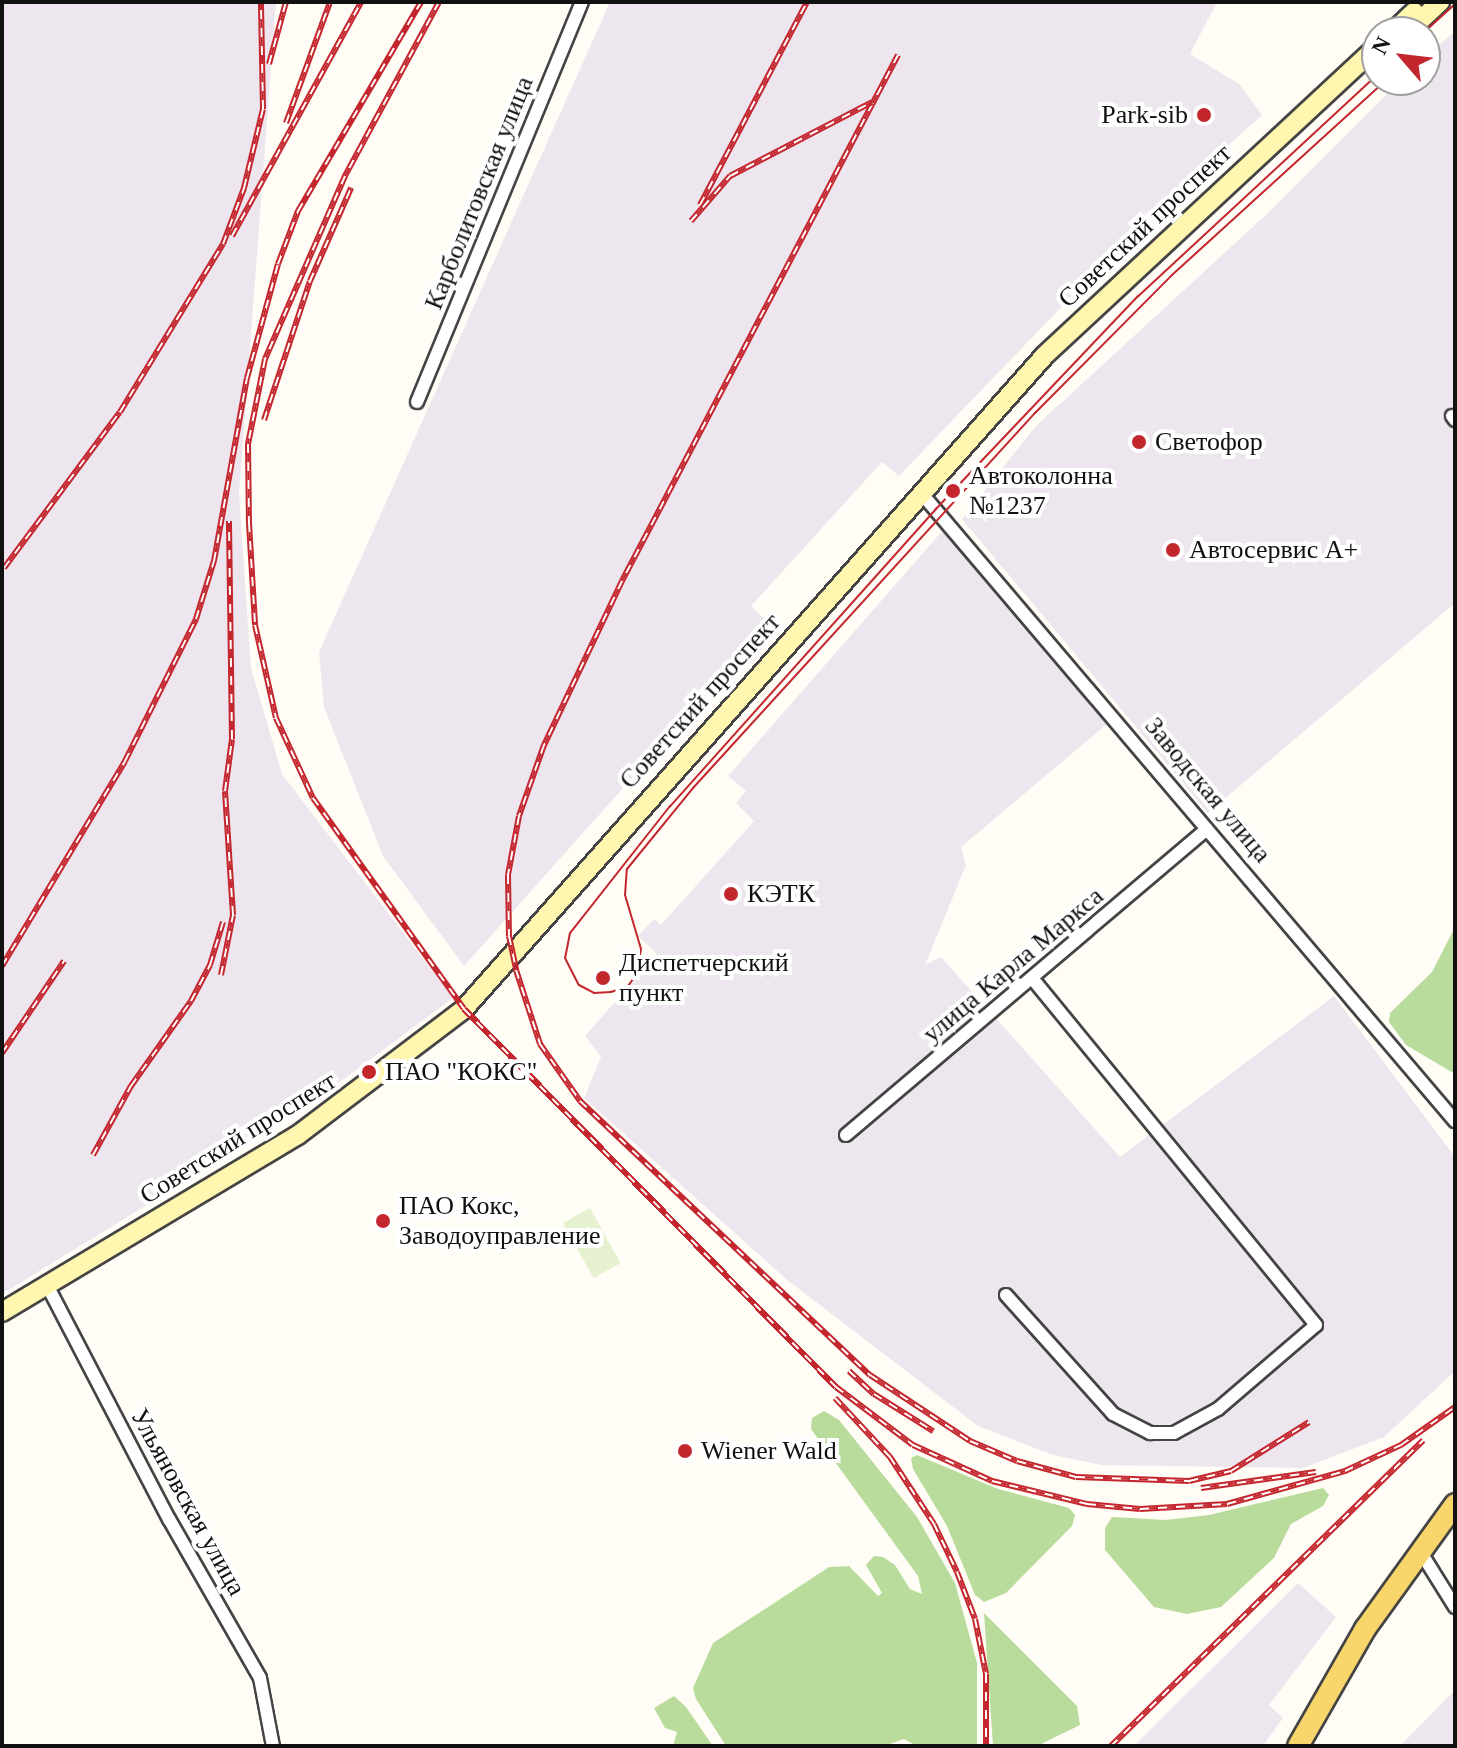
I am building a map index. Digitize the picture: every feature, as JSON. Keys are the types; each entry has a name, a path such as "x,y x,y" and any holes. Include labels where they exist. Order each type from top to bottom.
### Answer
{"main road":[{"path":"1410,16 1425,2"},
{"path":"1425,16 1440,2"},
{"name":"Советский проспект","path":"2,1326 50,1290 309,1128 464,1009 1081,319 1361,61"},
{"name":"Советский проспект","path":"924,498 1092,325 1361,76"},
{"name":"Советский проспект","path":"2,1312 50,1290"},
{"path":"1311,1746 1358,1661 1455,1504"},
{"path":"1298,1746 1365,1629 1423,1556 1455,1523"}],"street":[{"name":"Карболитовская улица","path":"417,402 582,2"},
{"name":"Заводская улица","path":"924,498 1455,1121"},
{"name":"улица Карла Маркса","path":"846,1135 1207,829"},
{"path":"1006,1295 1113,1414 1150,1433 1174,1433 1218,1409 1316,1325 1033,979"},
{"name":"Ульяновская улица","path":"50,1290 260,1678 273,1746"},
{"path":"1423,1556 1455,1607"}],"shaded area":[{"path":"2,2 276,2 239,493 251,668 282,774 453,998 309,1105 2,1294"},
{"path":"610,2 1217,2 1190,54 1239,84 1262,115 1142,223 899,476 882,462 751,606 770,624 464,966 383,856 324,707 319,652"},
{"path":"1455,31 1455,603 1208,813 962,519 1036,426 1269,212 1385,96 1441,96 1441,44"},
{"path":"944,529 1107,724 961,847 966,865 925,965 941,957 1120,1157 1334,996 1455,1157 1455,1371 1384,1437 1303,1468 1102,1465 1053,1455 978,1426 786,1279 584,1098 601,1057 585,1036 657,954 638,936 654,919 661,925 754,821 736,803 746,791 728,776"},
{"path":"1298,1583 1336,1617 1269,1705 1283,1718 1263,1746 1134,1746"},
{"path":"1455,1690 1455,1746 1400,1746"}],"green space":[{"path":"1455,927 1455,1074 1406,1045 1389,1022 1390,1013 1432,972"},
{"path":"590,1208 621,1263 593,1278 563,1223"},
{"path":"824,1411 839,1420 917,1517 955,1583 977,1663 977,1746 917,1746 904,1739 884,1746 726,1746 696,1699 693,1688 713,1643 829,1567 849,1566 878,1596 882,1593 866,1565 874,1556 883,1557 895,1565 910,1589 922,1594 918,1576 811,1429 812,1418"},
{"path":"917,1455 998,1489 1069,1508 1075,1515 1072,1526 1006,1593 984,1602 975,1595 947,1526 913,1469 911,1458"},
{"path":"1323,1488 1329,1495 1323,1506 1291,1524 1274,1558 1221,1607 1187,1614 1154,1607 1105,1550 1105,1528 1112,1517 1166,1520 1209,1515"},
{"path":"984,1613 1077,1706 1080,1725 1037,1746 993,1746"},
{"path":"674,1696 686,1707 713,1746 673,1746 677,1732 665,1728 654,1708"}],"tram line":[{"path":"1441,17 1455,4"},
{"path":"1361,90 1138,296 936,509 670,806 570,933 565,958 579,985 594,993 611,992 628,986 636,975 641,949 625,895 627,869 693,788 1035,413 1172,275 1368,96"}],"railway":[{"path":"4,568 120,412 223,244 244,188 263,109 261,2"},
{"path":"269,64 286,2"},
{"path":"286,123 330,2"},
{"path":"232,236 361,2"},
{"path":"2,966 125,761 196,619 214,561 247,378 278,264 298,211 421,2"},
{"path":"439,2 345,176 265,359 248,444 249,523 255,625 276,718 313,798 464,1009 836,1387 913,1445 992,1481 1087,1504 1140,1509 1227,1504 1345,1471 1401,1445 1455,1407"},
{"path":"700,205 807,2"},
{"path":"898,55 622,581 544,745 519,816 508,875 509,936 516,970 540,1044 580,1101 870,1375 970,1441 1017,1461 1076,1477 1189,1481 1231,1471 1309,1422"},
{"path":"691,221 730,176 872,102"},
{"path":"264,420 310,281 351,188"},
{"path":"221,975 233,915 225,791 232,739 229,521"},
{"path":"93,1155 131,1086 191,1001 210,965 223,922"},
{"path":"2,1053 64,961"},
{"path":"849,1371 874,1394 933,1431"},
{"path":"835,1398 890,1457 934,1524 957,1572 975,1619 986,1674 986,1746"},
{"path":"1111,1746 1423,1440"},
{"path":"1201,1488 1316,1472"}],"place":[{"name":"Park-sib","path":"1204,115"},
{"name":"Светофор","path":"1139,442"},
{"name":"Автоколонна №1237","path":"953,491"},
{"name":"Автосервис А+","path":"1173,550"},
{"name":"КЭТК","path":"731,894"},
{"name":"Диспетчерский пункт","path":"603,978"},
{"name":"ПАО \"КОКС\"","path":"369,1072"},
{"name":"ПАО Кокс, Заводоуправление","path":"383,1221"},
{"name":"Wiener Wald","path":"685,1451"}]}
